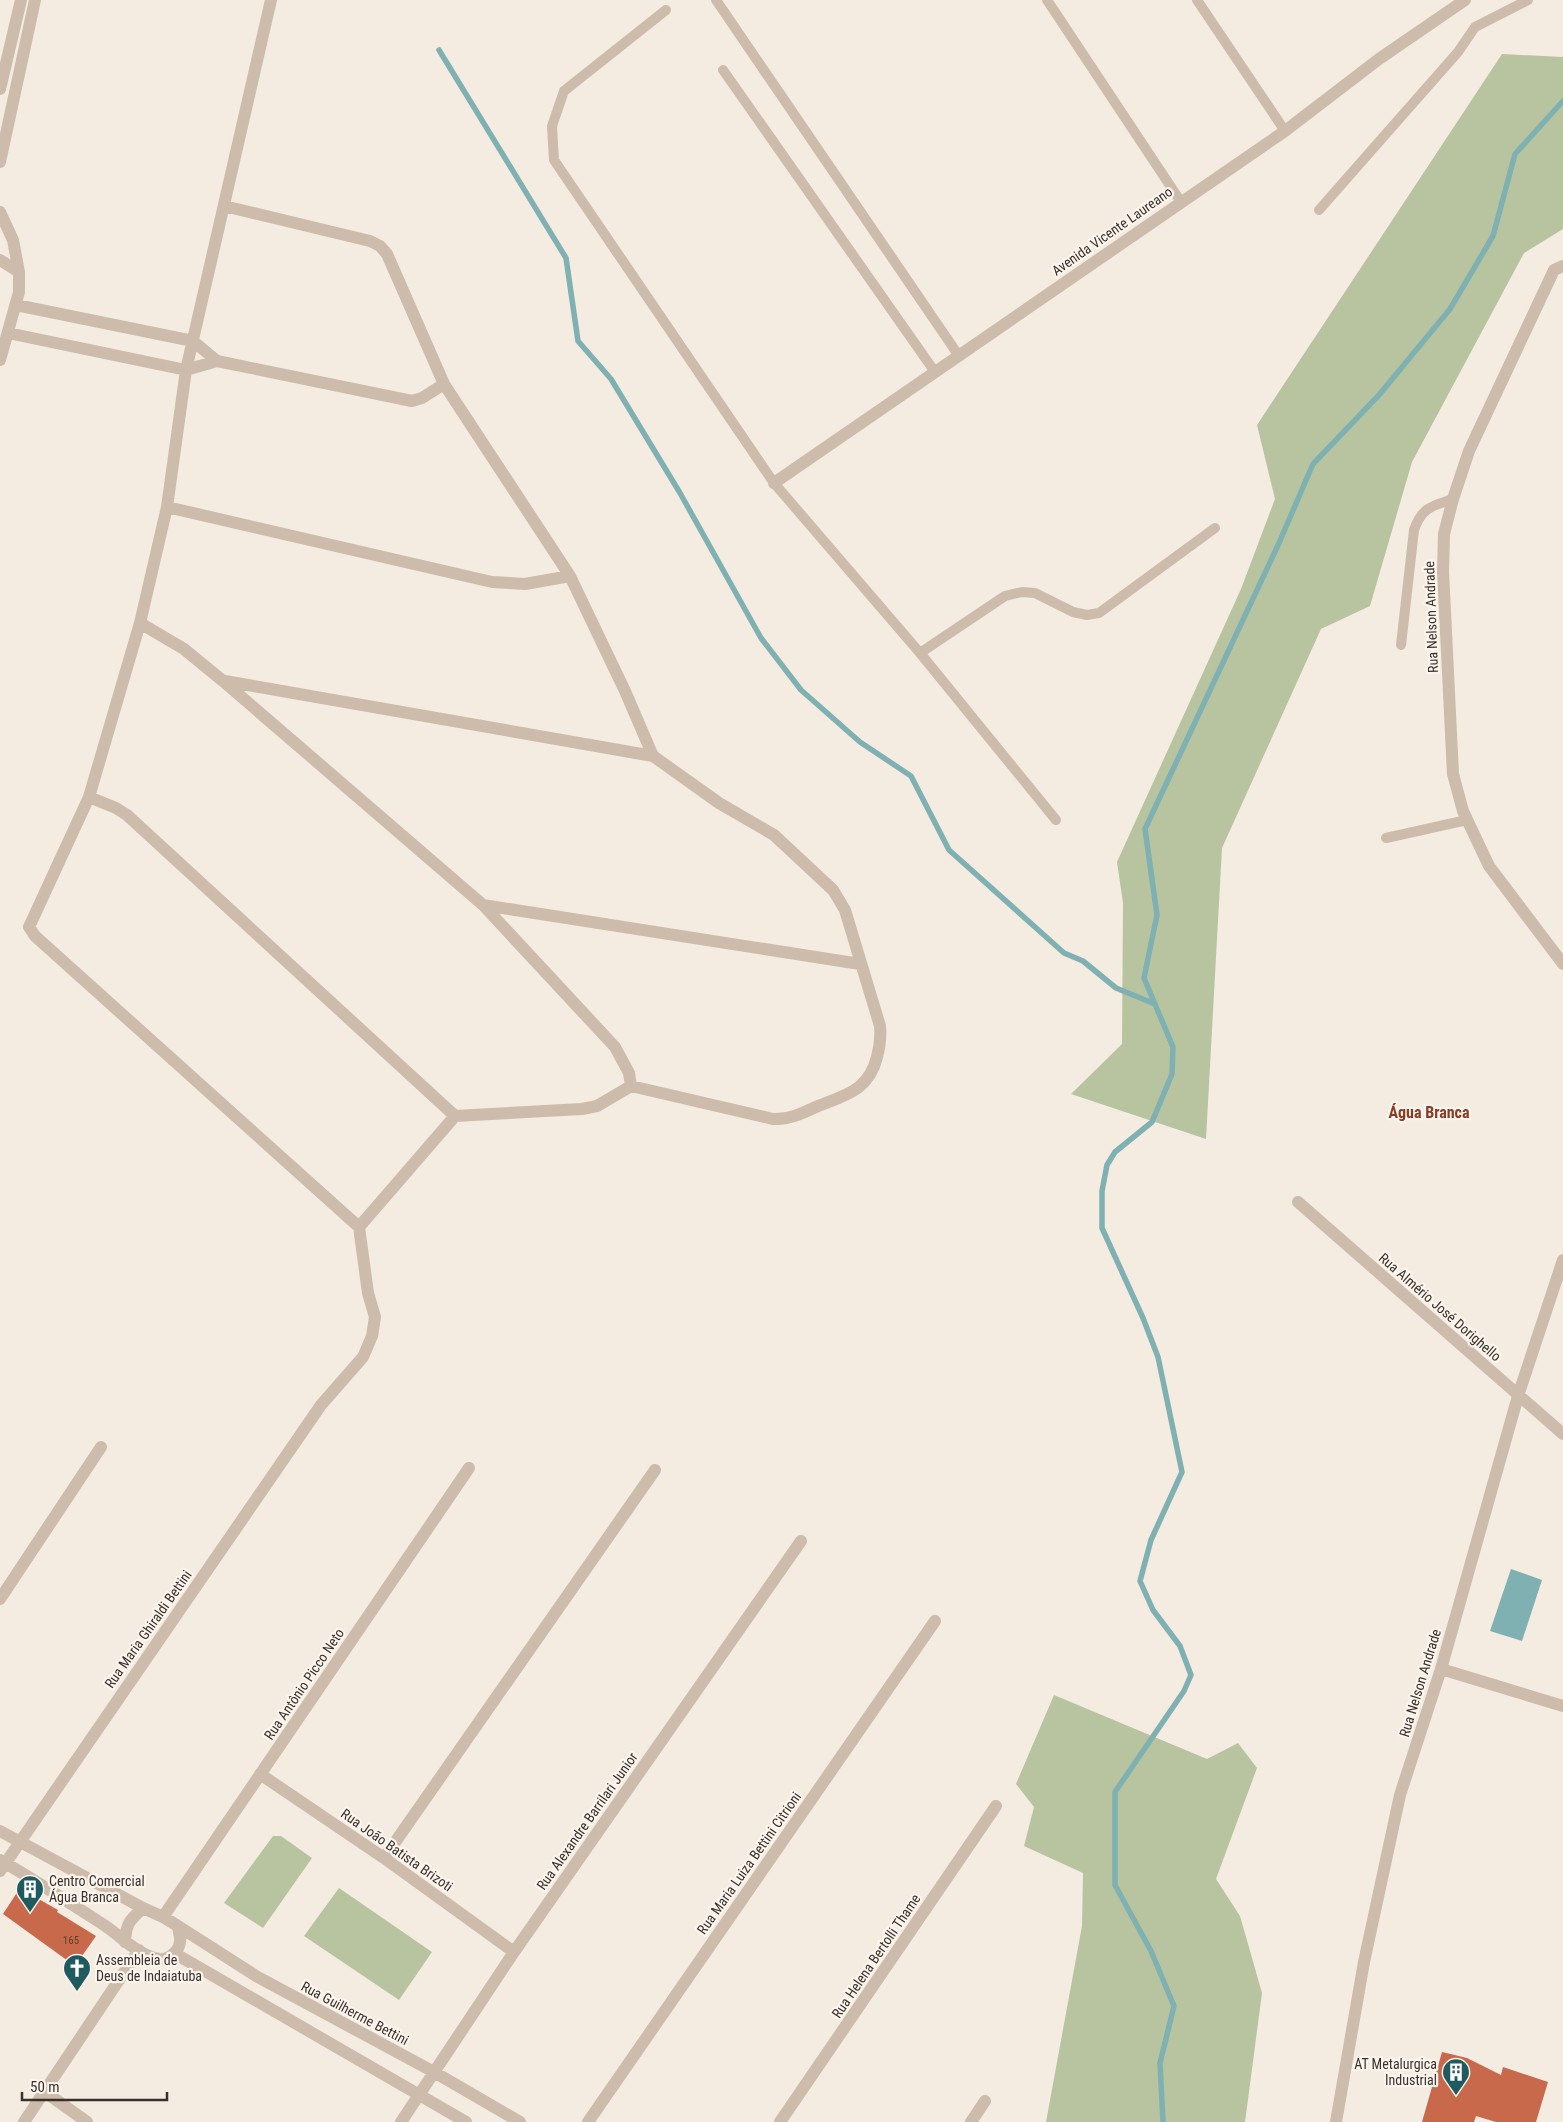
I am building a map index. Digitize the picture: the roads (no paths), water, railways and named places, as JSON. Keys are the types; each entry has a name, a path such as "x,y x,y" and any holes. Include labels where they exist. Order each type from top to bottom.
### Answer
{"street":[{"path":"0,88 21,0"},
{"path":"0,162 35,0"},
{"path":"271,0 186,370 167,507 140,623 89,797 31,920 31,931 359,1227 455,1116"},
{"name":"Avenida Vicente Laureano","path":"774,483 1285,131 1379,59 1465,0"},
{"path":"224,206 370,241 380,246 387,254 444,384 570,576 625,691 653,756"},
{"path":"0,212 13,240 19,272 20,292 0,360"},
{"path":"0,260 19,272"},
{"name":"Rua Nelson Andrade","path":"1563,266 1554,270 1469,451 1444,534 1443,571 1453,774 1463,811 1489,866 1563,964"},
{"path":"16,305 193,341 217,361"},
{"path":"8,333 186,370 217,361 412,401 422,398 444,384"},
{"path":"167,507 497,583 525,584 570,576"},
{"path":"140,623 184,649 223,681 484,906 615,1047 629,1073 631,1086"},
{"path":"89,797 116,808 127,815 455,1116 582,1109 597,1106 631,1086 781,1120 791,1118 858,1089 872,1072 881,1036 877,1016 845,910 833,890 774,835 720,803 653,756 223,681"},
{"path":"484,906 860,964"},
{"name":"Rua Almério José Dorighello","path":"1298,1202 1563,1434"},
{"name":"Rua Maria Ghiraldi Bettini","path":"2,1865 321,1404 363,1357 373,1329 375,1316 368,1293 359,1227"},
{"name":"Rua Nelson Andrade","path":"1336,2122 1364,1962 1400,1795 1441,1669 1518,1396 1563,1260"},
{"path":"0,1598 101,1447"},
{"name":"Rua Antônio Picco Neto","path":"163,1916 469,1468"},
{"path":"384,1858 655,1470"},
{"name":"Rua Alexandre Barrilari Junior","path":"401,2122 514,1952 801,1540"},
{"name":"Rua Maria Luiza Bettini Citrioni","path":"588,2122 935,1621"},
{"path":"1441,1669 1563,1706"},
{"name":"Rua João Batista Brizoti","path":"260,1774 384,1858 514,1952"},
{"name":"Rua Helena Bertolli Thame","path":"780,2122 996,1806"},
{"name":"Rua Guilherme Bettini","path":"0,1831 143,1908 163,1916 256,1976 434,2072 520,2122"},
{"path":"2,1865 105,1926 125,1942 160,1960 168,1958 174,1953 180,1942 178,1926"},
{"path":"125,1942 126,1928 130,1920 143,1908"},
{"path":"24,2122 139,1950"},
{"path":"174,1953 466,2122"},
{"path":"45,2092 87,2122"},
{"path":"971,2122 985,2101"}],"lane":[{"path":"716,0 959,356"},
{"path":"1047,0 1181,202"},
{"path":"1197,0 1285,131"},
{"path":"1319,210 1458,52 1476,27 1528,0"},
{"path":"666,10 564,91 552,126 554,160 774,483 920,653 1056,820"},
{"path":"723,70 935,372"},
{"path":"1401,645 1414,530 1418,517 1430,506 1453,499"},
{"path":"920,653 1004,596 1022,592 1035,593 1073,612 1087,615 1099,613 1215,528"},
{"path":"1386,838 1467,820"}],"water":[{"path":"1511,1569 1542,1580 1522,1641 1490,1631"}],"waterway":[{"path":"439,50 566,258 578,341 611,379 680,493 761,638 801,690 860,742 911,776 949,850 1064,953 1083,961 1116,988 1155,1004"},
{"path":"1163,2122 1160,2063 1174,2006 1151,1951 1115,1885 1115,1792 1184,1691 1191,1675 1180,1646 1153,1610 1140,1581 1151,1540 1182,1472 1158,1357 1143,1318 1102,1228 1102,1191 1107,1165 1115,1152 1152,1122 1172,1074 1173,1047 1144,978 1157,915 1145,829 1279,543 1313,464 1379,395 1450,309 1493,236 1515,154 1563,101"}],"place":[{"name":"Centro Comercial Água Branca","path":"30,1913"},
{"name":"Assembleia de Deus de Indaiatuba","path":"77,1992"},
{"name":"AT Metalurgica Industrial","path":"1456,2096"}],"district":[{"name":"Água Branca","path":"1429,1112"}]}
